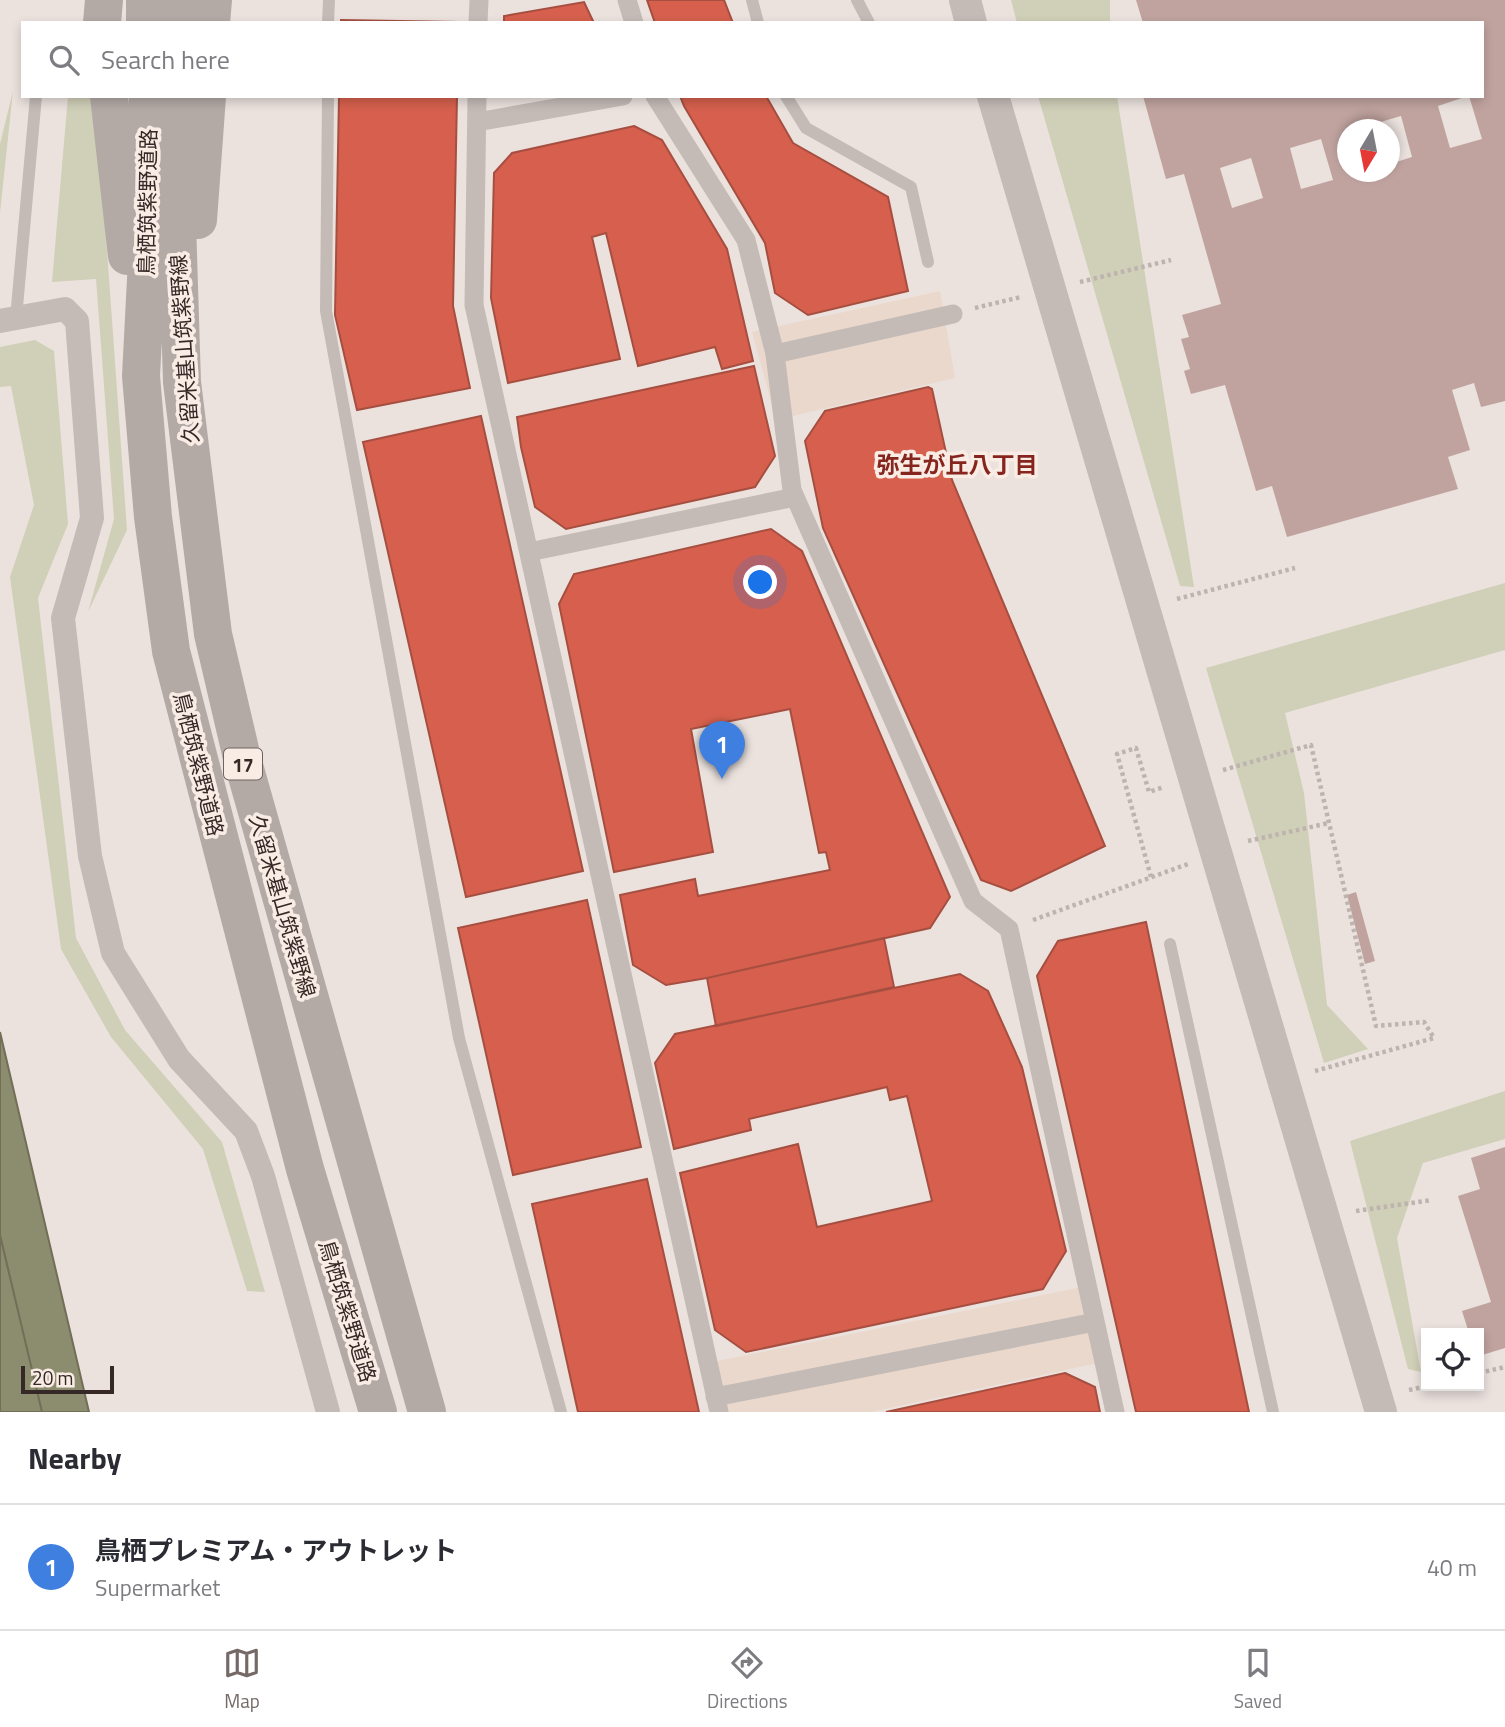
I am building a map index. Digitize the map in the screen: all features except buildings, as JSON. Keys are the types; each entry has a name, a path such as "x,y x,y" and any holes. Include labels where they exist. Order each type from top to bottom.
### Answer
{"main road":[{"path":"102,21 104,0"},
{"path":"145,0 145,21"},
{"path":"181,21 183,0"},
{"path":"211,21 213,0"},
{"path":"110,98 141,376"},
{"name":"鳥栖筑紫野道路","path":"148,98 148,240 141,376 153,517 171,651 305,1169 378,1412"},
{"name":"久留米基山筑紫野線","path":"178,98 175,158 182,382 213,634 243,762 428,1412"},
{"path":"182,382 207,98"}],"street":[{"path":"478,0 478,21"},
{"path":"627,0 633,21"},
{"path":"477,98 474,305 717,1404 1095,1322"},
{"path":"477,122 612,98"},
{"path":"656,98 746,240 775,354 792,490 973,901 1009,929 1115,1412"},
{"path":"994,98 1381,1412"},
{"path":"8,320 65,309 77,321 92,518 63,618 90,856 113,953 179,1059 246,1131 263,1177 328,1412"},
{"path":"775,354 953,313"},
{"path":"529,552 795,497"}],"lane":[{"path":"328,21 329,0"},
{"path":"752,0 757,21"},
{"path":"857,0 868,21"},
{"path":"8,320 36,98"},
{"path":"328,98 326,311 459,1038 561,1412"},
{"path":"787,98 806,128 911,187 928,262"},
{"path":"1170,944 1273,1412"}],"path":[{"path":"1177,599 1294,568"},
{"path":"1211,774 1311,745 1376,1026 1424,1022 1434,1038 1315,1071"},
{"path":"1151,877 1117,754 1136,748 1149,792 1174,785"},
{"path":"1248,841 1329,823"},
{"path":"1009,929 1188,864"},
{"path":"1356,1211 1432,1200"},
{"path":"1484,1372 1505,1367"},
{"path":"1409,1390 1421,1387"}],"green space":[{"path":"1011,0 1110,0 1110,21 1016,21"},
{"path":"13,91 0,213 0,144"},
{"path":"68,98 96,98 127,530 88,612 114,519 96,279 52,282"},
{"path":"1039,98 1117,98 1194,587 1180,586"},
{"path":"35,340 54,351 68,524 38,598 76,938 125,1030 222,1142 265,1292 247,1291 203,1149 111,1037 61,949 10,577 34,505 11,386 0,387 0,347"},
{"path":"1505,583 1505,650 1285,713 1304,793 1327,1005 1368,1049 1324,1063 1206,668"},
{"path":"1505,1091 1505,1139 1423,1163 1397,1238 1421,1372 1408,1369 1350,1141"}],"shaded area":[{"path":"940,291 955,378 776,420 752,332"},
{"path":"1087,1286 1103,1362 871,1412 719,1412 708,1363"}],"place":[{"name":"鳥栖プレミアム・アウトレット","path":"722,779"}],"district":[{"name":"弥生が丘八丁目","path":"957,464"}]}
